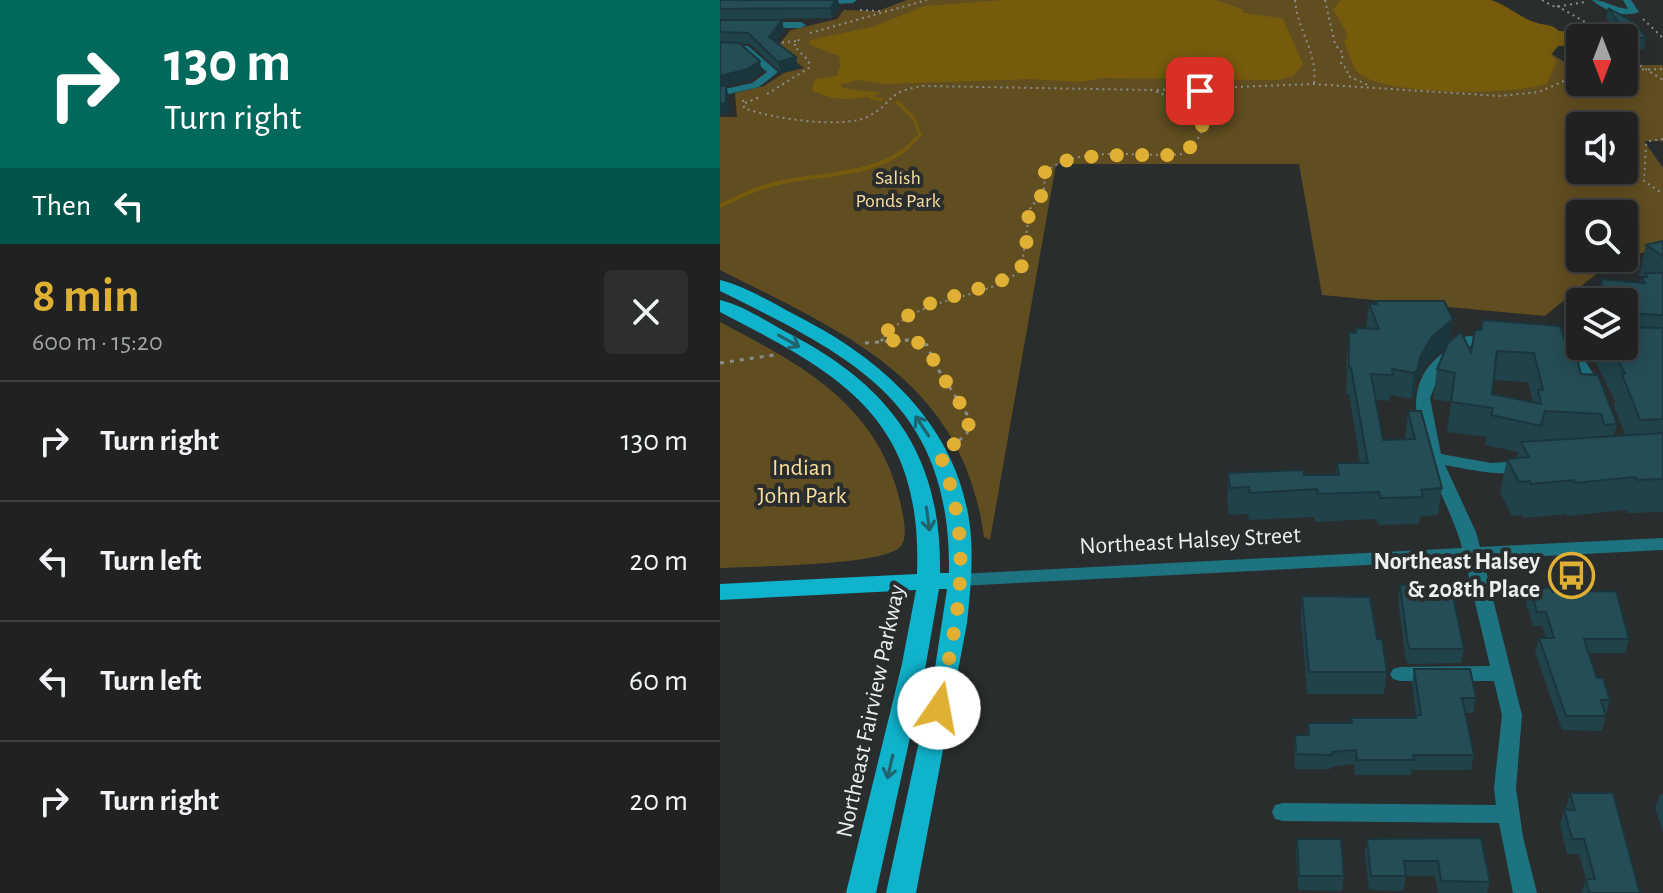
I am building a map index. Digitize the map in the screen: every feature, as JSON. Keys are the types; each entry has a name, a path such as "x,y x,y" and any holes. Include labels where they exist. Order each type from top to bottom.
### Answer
{"main road":[{"path":"720,285 843,349 871,370 897,394 939,452 954,494 962,549 958,615 901,893"},
{"name":"Northeast Fairview Parkway","path":"720,305 834,368 856,386 890,424 919,476 932,551 925,615 861,893"},
{"name":"Northeast Halsey Street","path":"720,592 960,580"}],"street":[{"path":"1627,0 1635,12"},
{"path":"814,3 849,1"},
{"path":"1597,1 1620,12 1635,12"},
{"path":"720,25 801,25"},
{"path":"720,48 745,48 773,72 755,85 720,93"},
{"path":"1513,344 1469,340 1435,368 1422,398 1434,458 1467,532 1512,715 1505,788 1525,893"},
{"path":"1604,409 1564,349 1663,352"},
{"path":"1434,458 1491,468 1550,465"},
{"name":"Northeast Halsey Street","path":"960,580 1663,544"},
{"path":"1400,674 1501,673"},
{"path":"1283,812 1509,814"}],"path":[{"path":"769,43 796,41 814,31 927,0"},
{"path":"1295,0 1297,24 1317,66 1313,84"},
{"path":"1325,0 1335,44 1343,54 1341,64 1348,71 1348,76 1377,88"},
{"path":"1542,0 1587,24"},
{"path":"849,1 854,9 884,12"},
{"path":"1557,6 1597,1"},
{"path":"1635,12 1663,38"},
{"path":"796,41 794,46 809,61 809,68 777,89 745,103 744,108 770,116 853,121 872,115 892,95 923,86 1200,91 1313,84 1456,96 1516,95 1550,89 1566,81"},
{"path":"1638,64 1663,80"},
{"path":"1638,69 1663,69"},
{"path":"881,341 890,327 925,305 994,284 1018,273 1025,260 1029,211 1045,191 1045,172 1052,164 1086,158 1178,155 1194,145 1203,123 1201,116 1186,103 1152,90"},
{"path":"1186,103 1188,95 1200,91"},
{"path":"1663,139 1649,141 1644,152 1647,170 1644,181 1663,194"},
{"path":"865,343 908,340 927,345 936,366 970,419 967,433 955,445 939,452"},
{"path":"720,363 774,355"}],"green space":[{"name":"Salish Ponds Park","path":"907,0 1463,0 1566,63 1566,96 1638,96 1638,65 1663,65 1663,141 1644,141 1663,168 1663,248 1638,254 1638,200 1566,200 1566,272 1598,272 1579,288 1566,288 1566,299 1545,316 1322,295 1299,164 1056,164 990,540 984,537 972,483 952,438 924,400 891,369 853,341 720,270 720,117 737,117 735,93 764,86 784,73 804,68 783,52 774,50 791,30 837,19 844,10 878,11"},
{"name":"Indian John Park","path":"720,322 808,373 856,415 875,440 890,470 904,521 905,532 900,547 869,558 844,561 720,568"}],"shaded area":[{"path":"1003,0 1216,0 1244,10 1242,12 1283,19 1303,64 1293,76 1280,80 1105,78 1080,82 1030,79 886,84 857,80 840,85 881,93 846,99 828,97 812,90 815,79 837,76 840,66 839,56 809,44 810,40 872,27 925,6"},
{"path":"1341,0 1491,0 1534,22 1566,31 1566,46 1558,46 1551,55 1557,61 1547,84 1481,92 1399,87 1377,82 1355,69 1344,42 1348,35 1333,9"}],"building":[{"path":"720,0 836,0 830,8 720,9"},
{"path":"1608,8 1636,24 1620,24"},
{"path":"720,20 782,20 769,37 796,57 778,62 748,33 720,32"},
{"path":"1638,27 1646,38 1638,38"},
{"path":"720,42 739,43 760,61 748,69 720,76"},
{"path":"720,86 726,86 726,103 720,104"},
{"path":"1663,241 1663,256 1646,245"},
{"path":"1645,273 1663,273 1663,315 1638,314 1638,288 1603,288 1601,279 1645,283 1642,277 1647,277"},
{"path":"1376,301 1444,301 1453,319 1431,338 1414,373 1392,369 1393,375 1371,374 1383,440 1415,439 1408,411 1421,411 1442,488 1421,490 1423,497 1381,498 1379,492 1318,494 1317,489 1250,493 1249,487 1230,488 1228,473 1303,470 1304,475 1339,475 1337,463 1368,463 1349,368 1349,332 1356,333 1355,328 1379,329 1369,304 1377,304"},
{"path":"1483,320 1560,326 1566,339 1566,360 1577,360 1581,374 1598,375 1617,424 1604,425 1601,414 1545,411 1541,426 1491,415 1493,408 1451,402 1455,373 1437,369 1448,343 1461,332 1471,352 1475,330 1481,330","holes":["1497,351 1534,353 1543,390 1538,390 1541,404 1492,394"]},
{"path":"1638,327 1663,328 1663,419 1640,420 1622,374 1625,374 1618,360 1638,360"},
{"path":"1663,433 1663,479 1637,480 1635,477 1531,484 1530,481 1519,482 1507,459 1529,457 1521,442"},
{"path":"1400,585 1451,586 1464,649 1411,649 1408,646"},
{"path":"1530,588 1551,588 1552,592 1616,591 1629,639 1584,639 1597,678 1603,678 1610,700 1601,700 1606,716 1566,716 1539,638 1554,638 1546,612 1537,612"},
{"path":"1302,596 1370,597 1377,639 1382,639 1387,672 1309,672"},
{"path":"1414,669 1470,669 1476,698 1462,698 1474,755 1413,755 1414,760 1357,760 1356,750 1332,752 1332,755 1296,754 1295,735 1309,735 1308,723 1352,723 1351,718 1416,718 1415,715 1421,715"},
{"path":"1570,793 1613,793 1640,893 1589,893 1586,879 1595,879 1584,839 1572,839 1564,809 1575,810"},
{"path":"1481,838 1490,882 1441,881 1438,861 1404,861 1406,876 1371,876 1367,839"},
{"path":"1297,839 1341,839 1344,876 1299,876"}],"waterway":[{"path":"870,97 882,100"},
{"path":"897,102 914,119 920,135 907,148"},
{"path":"720,206 775,184 864,169 907,148"}],"place":[{"name":"Northeast Halsey & 208th Place","path":"1571,575"}],"route":[{"path":"939,708 958,615 962,549 954,494 939,452 955,445 967,433 970,419 936,366 927,345 921,341 881,341 883,336 890,327 925,305 1008,279 1023,268 1029,211 1045,191 1045,172 1052,164 1086,158 1178,155 1194,145 1203,123 1201,116 1186,103 1186,97 1200,91"}]}
